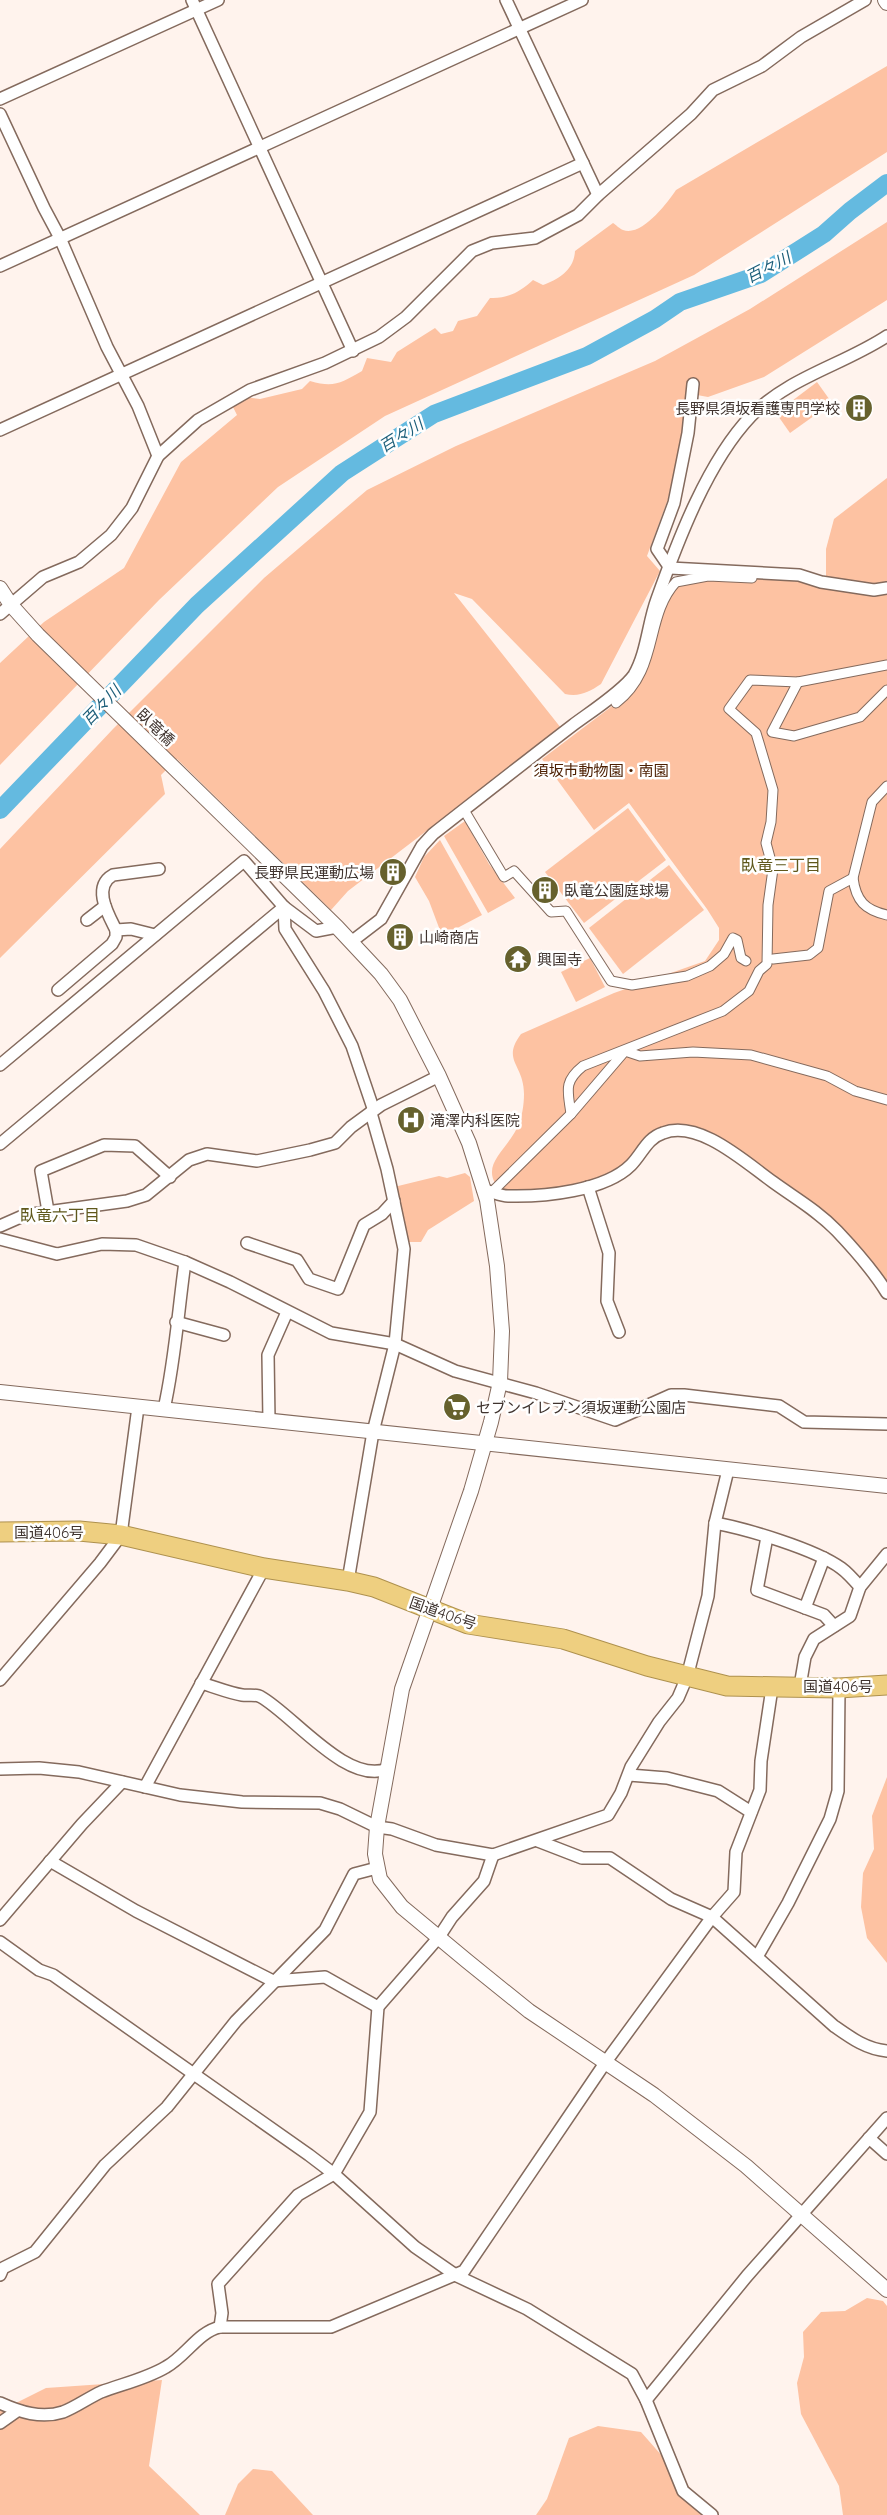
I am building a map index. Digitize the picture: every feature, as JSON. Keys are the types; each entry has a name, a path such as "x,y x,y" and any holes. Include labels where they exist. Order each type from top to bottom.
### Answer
{"highway":[{"name":"国道406号","path":"0,1532 79,1532 121,1535 264,1568 348,1581 374,1587 429,1610 490,1629 563,1639 687,1677 727,1686 839,1688 887,1685"}],"street":[{"path":"0,99 194,5 218,0"},
{"path":"506,0 598,195"},
{"path":"0,266 582,0"},
{"path":"0,614 43,577 79,562 111,535 132,508 158,456 198,420 250,390 353,351 379,337 406,317 472,251 492,243 534,238 578,215 598,195 691,114 713,90 762,66 801,37 866,0"},
{"path":"194,5 353,351"},
{"path":"0,114 60,238 107,347 138,406 158,456"},
{"path":"0,430 583,163"},
{"path":"351,942 381,919 422,846 432,834 604,701 633,676 640,662 657,599 686,526 715,464 752,415 800,379 863,352 887,336"},
{"path":"670,568 657,549 674,503 688,433 692,384"},
{"path":"670,568 799,575 821,582 874,590 887,588"},
{"path":"616,703 628,694 641,675 664,602 676,582 715,577 789,579 821,585"},
{"name":"臥竜橋","path":"0,588 11,605 38,635 336,927 381,974 400,1000 439,1076 488,1190 487,1200 498,1266 502,1331 500,1382 471,1491 402,1689 378,1827 376,1868"},
{"path":"571,1114 567,1087 572,1075 583,1066 723,1011 749,991 759,971 769,958 768,905 773,869 766,843 772,822 773,790 756,733 729,709 750,680 798,682 887,665"},
{"path":"798,682 772,732 794,736 860,717 887,690"},
{"path":"887,786 872,802 853,878 855,894 871,911 887,915"},
{"path":"464,810 504,877 514,870 551,912 566,911 611,981 632,985 688,976 710,966 724,954 734,938 737,940 741,958 746,961"},
{"path":"0,1065 244,861 284,907 316,931 336,927"},
{"path":"58,990 112,944 116,937 116,930 105,906 103,888 107,878 113,875 159,869"},
{"path":"769,958 809,955 818,948 829,891 853,878"},
{"path":"87,920 105,906"},
{"path":"284,907 285,929 324,991 352,1046 373,1108 371,1113 388,1169 404,1249 394,1344 373,1432 348,1581"},
{"path":"0,1144 284,907"},
{"path":"116,930 131,929 155,935"},
{"path":"625,1051 640,1056 692,1052 751,1054 827,1076 855,1092 887,1100"},
{"path":"625,1051 571,1114 488,1190 506,1197 545,1194 588,1187 610,1179 631,1165 647,1143 663,1132 686,1131 728,1148 773,1183 804,1202 836,1229 876,1274 887,1292"},
{"path":"0,1226 25,1215 127,1201 146,1195 189,1160 207,1154 257,1161 335,1143 351,1127 381,1105 439,1076"},
{"path":"48,1211 41,1171 104,1145 135,1146 170,1177"},
{"path":"588,1187 609,1253 607,1301 620,1332"},
{"path":"247,1243 297,1260 309,1279 338,1289 364,1225 382,1214 394,1202"},
{"path":"0,1239 57,1254 102,1244 136,1245 185,1262 273,1302 287,1312 331,1333 394,1344 455,1371 500,1382 615,1420 671,1395 684,1395 779,1406 804,1422 887,1424"},
{"path":"164,1410 173,1371 176,1322 185,1262"},
{"path":"269,1421 268,1355 287,1312"},
{"path":"176,1322 224,1335"},
{"path":"0,1392 887,1486"},
{"path":"0,1680 100,1563 121,1535 138,1407"},
{"path":"0,1769 39,1768 79,1772 180,1795 242,1802 320,1803 340,1809 378,1827 451,1850 493,1855 538,1841 608,1815 646,1742 678,1698 687,1677 708,1596 715,1523 728,1470"},
{"path":"715,1523 742,1528 824,1558 841,1568 860,1587"},
{"path":"767,1538 757,1590 824,1615 834,1626"},
{"path":"800,1686 805,1657 814,1639 850,1616 860,1587 887,1554"},
{"path":"805,1608 824,1558"},
{"path":"145,1787 264,1568"},
{"path":"201,1683 242,1695 260,1696 312,1740 351,1766 378,1772 387,1769"},
{"path":"0,2403 17,2411 40,2415 63,2412 100,2393 136,2381 166,2367 209,2329 220,2326 331,2327 457,2276 464,2271 605,2063 712,1917 734,1892 736,1852 760,1790 761,1761 772,1688"},
{"path":"757,1957 788,1903 830,1819 838,1791 839,1688"},
{"path":"629,1775 668,1778 718,1792 751,1812"},
{"path":"0,1920 50,1861 122,1782"},
{"path":"538,1841 582,1858 610,1858 671,1898 712,1917 852,2040 874,2050 887,2051"},
{"path":"220,2326 222,2313 218,2284 298,2195 334,2174 370,2112 378,2007 439,1937 466,1899 484,1881 493,1855"},
{"path":"50,1861 144,1915 273,1981 324,1977 378,2007"},
{"path":"0,2275 3,2268 35,2252 105,2165 167,2107 236,2021 273,1981 325,1930 354,1874 376,1868 388,1892 402,1907 529,2011 654,2095 746,2166 802,2213 887,2290"},
{"path":"0,1942 39,1970 53,1975 334,2174 415,2247 457,2276 527,2308 632,2374 646,2400 683,2491 712,2515"},
{"path":"646,2400 802,2213 887,2118"},
{"path":"869,2138 887,2154"},
{"path":"0,2423 17,2411"}],"green space":[{"path":"887,66 887,152 694,275 385,416 278,487 159,600 0,765 0,663 44,622 124,568 181,462 237,415 232,405 244,397 260,399 302,389 310,381 331,384 343,381 362,371 367,358 391,362 397,352 435,328 441,334 453,331 458,321 477,316 490,298 513,294 533,280 543,285 555,280 569,269 575,251 613,223 623,230 638,229 653,218 676,190"},
{"path":"887,222 887,300 764,377 708,397 686,393 685,420 668,499 647,556 660,571 601,684 584,693 575,695 565,694 472,599 454,593 561,728 348,891 331,910 177,759 161,775 165,794 0,958 0,849 113,729 264,578 367,490 456,446 655,361 750,309"},
{"path":"817,382 832,403 790,433 776,413"},
{"path":"887,478 887,584 880,586 826,577 826,549 834,519"},
{"name":"須坂市動物園・南園","path":"696,577 789,579 887,590 887,1293 836,1229 728,1148 686,1131 663,1133 609,1179 506,1197 497,1187 493,1178 492,1169 495,1162 517,1128 522,1111 524,1098 523,1084 513,1057 515,1043 521,1034 614,993 705,961 719,940 719,928 707,909 629,803 594,830 542,759 628,694 672,587"},
{"path":"628,808 666,860 584,923 545,872"},
{"path":"465,821 489,864 515,898 488,913 444,836"},
{"path":"440,840 482,915 446,934 441,933 429,901 415,877 424,857"},
{"path":"669,865 704,910 623,974 589,928"},
{"path":"590,958 605,987 576,1002 561,972"},
{"path":"465,1173 470,1177 474,1201 428,1230 421,1242 409,1242 405,1238 394,1187 439,1176 447,1178"},
{"path":"887,1777 887,1963 867,1938 861,1907 863,1873 874,1849 872,1816"},
{"path":"867,2298 883,2301 887,2306 887,2515 843,2515 839,2486 801,2414 797,2383 804,2357 803,2332 821,2312 845,2311"},
{"path":"162,2380 149,2466 200,2515 0,2515 0,2411 46,2388"},
{"path":"598,2426 641,2432 714,2515 536,2515 547,2499 569,2438"},
{"path":"253,2469 272,2471 313,2515 225,2515 238,2484"}],"waterway":[{"name":"百々川","path":"0,810 197,605 342,473 434,414 587,356 655,319 680,302 761,274 824,234 850,211 887,183"}],"place":[{"name":"長野県須坂看護専門学校","path":"859,408"},
{"name":"長野県民運動広場","path":"393,872"},
{"name":"臥竜公園庭球場","path":"545,890"},
{"name":"山崎商店","path":"400,937"},
{"name":"興国寺","path":"518,959"},
{"name":"滝澤内科医院","path":"411,1120"},
{"name":"セブンイレブン須坂運動公園店","path":"457,1407"}],"district":[{"name":"臥竜三丁目","path":"781,865"},
{"name":"臥竜六丁目","path":"60,1215"}]}
